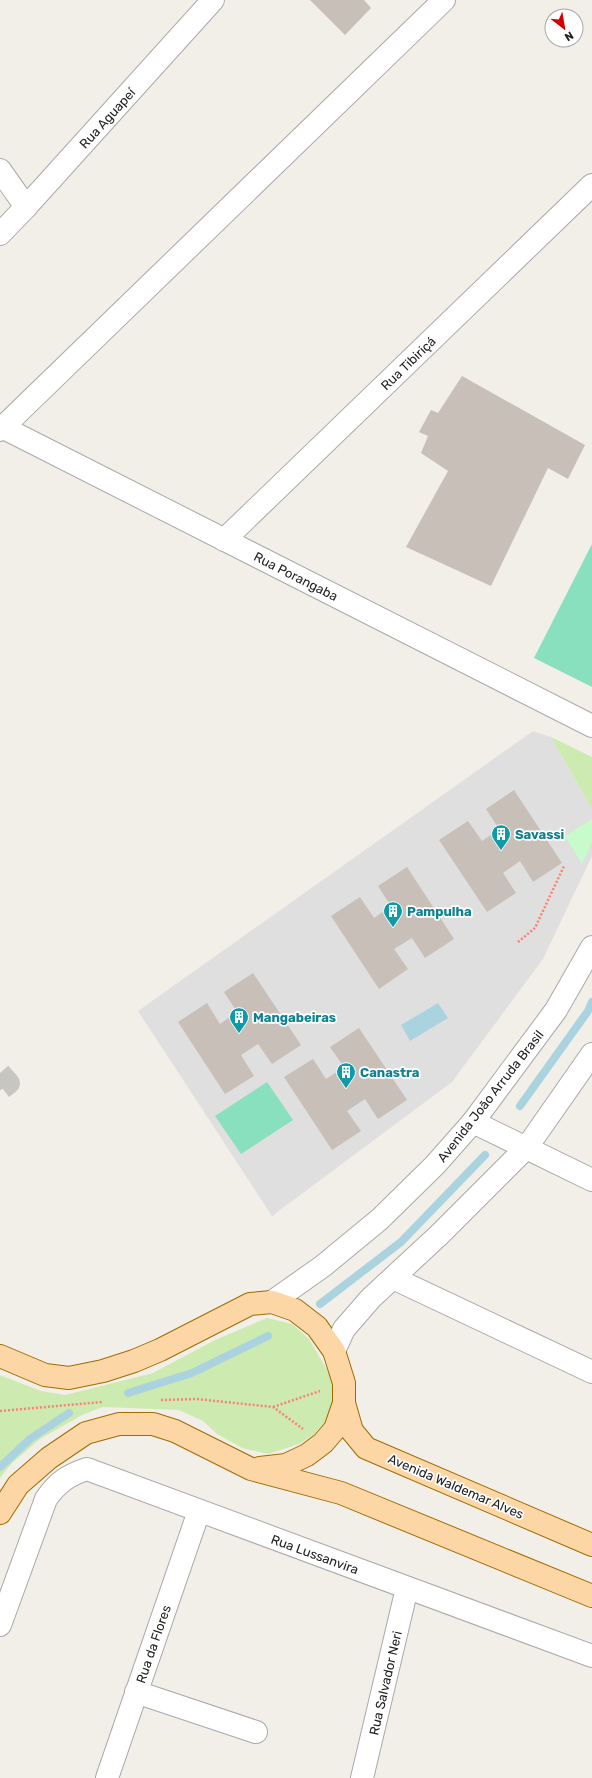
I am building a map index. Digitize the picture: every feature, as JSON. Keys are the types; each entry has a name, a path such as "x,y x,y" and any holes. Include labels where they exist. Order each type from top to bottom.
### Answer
{"main road":[{"name":"Avenida Waldemar Alves","path":"272,1302 295,1310 317,1327 334,1351 352,1431 366,1448 592,1545"},
{"path":"0,1356 45,1374 69,1378 103,1371 134,1361 160,1350 250,1304 272,1302"},
{"path":"250,1469 286,1465 307,1455 323,1443 335,1430 344,1393"},
{"path":"0,1512 18,1485 49,1458 86,1433 119,1424 153,1424 168,1429 250,1469 341,1493 592,1596"}],"street":[{"name":"Rua Aguapeí","path":"0,234 214,0"},
{"path":"1,428 444,0"},
{"path":"0,170 26,207"},
{"name":"Rua Tibiriçá","path":"224,540 592,185"},
{"name":"Rua Porangaba","path":"1,428 592,726"},
{"name":"Avenida João Arruda Brasil","path":"272,1302 323,1266 380,1219 435,1165 473,1122 556,1010 592,947"},
{"path":"334,1351 344,1329 371,1298 439,1235 527,1147 592,1054"},
{"path":"473,1122 592,1180"},
{"path":"393,1278 592,1372"},
{"name":"Rua Lussanvira","path":"0,1625 46,1499 56,1484 72,1474 87,1469 592,1656"},
{"name":"Rua da Flores","path":"107,1778 199,1511"},
{"name":"Rua Salvador Neri","path":"362,1778 407,1588"},
{"path":"136,1692 256,1732"}],"path":[{"path":"518,942 535,928 564,866"},
{"path":"273,1407 344,1393"}],"shaded area":[{"path":"533,731 551,737 592,809 592,856 543,959 452,1082 272,1216 138,1011"}],"green space":[{"path":"592,544 592,687 534,658"},
{"path":"551,737 592,757 592,809"},
{"path":"592,819 592,842 582,864 565,836"},
{"path":"267,1082 293,1120 241,1154 215,1116"},
{"path":"267,1318 292,1324 309,1339 329,1373 333,1386 332,1402 325,1422 313,1435 299,1444 268,1454 242,1448 217,1434 203,1421 179,1410 103,1407 82,1415 40,1439 12,1463 0,1478 0,1375 41,1391 65,1395 153,1373 215,1340"}],"water":[{"path":"438,1003 448,1018 410,1041 401,1025"}],"building":[{"path":"310,0 364,0 371,8 345,35"},
{"path":"462,376 585,445 568,479 548,468 491,586 406,547 448,471 421,453 428,436 419,432 431,410 438,413"},
{"name":"Savassi","path":"514,790 562,863 533,882 520,861 503,873 516,893 487,912 439,840 468,821 482,841 499,829 486,809"},
{"name":"Pampulha","path":"407,867 454,939 425,958 412,938 394,949 408,969 379,989 331,916 360,897 374,918 391,906 378,886"},
{"name":"Mangabeiras","path":"253,973 301,1045 272,1064 258,1044 241,1055 254,1076 225,1094 178,1022 207,1003 220,1024 237,1012 224,992"},
{"name":"Canastra","path":"359,1028 407,1100 378,1119 365,1099 347,1111 361,1131 332,1150 284,1077 313,1059 326,1079 344,1067 330,1047"}],"waterway":[{"path":"520,1106 588,1011 592,1002"},
{"path":"320,1304 401,1242 485,1155"},
{"path":"128,1393 192,1373 268,1336"},
{"path":"0,1467 30,1439 69,1413"}],"tunnel":[{"path":"0,1073 9,1083 0,1090"}],"place":[{"name":"Savassi","path":"501,851"},
{"name":"Pampulha","path":"393,928"},
{"name":"Mangabeiras","path":"239,1034"},
{"name":"Canastra","path":"346,1089"}]}
